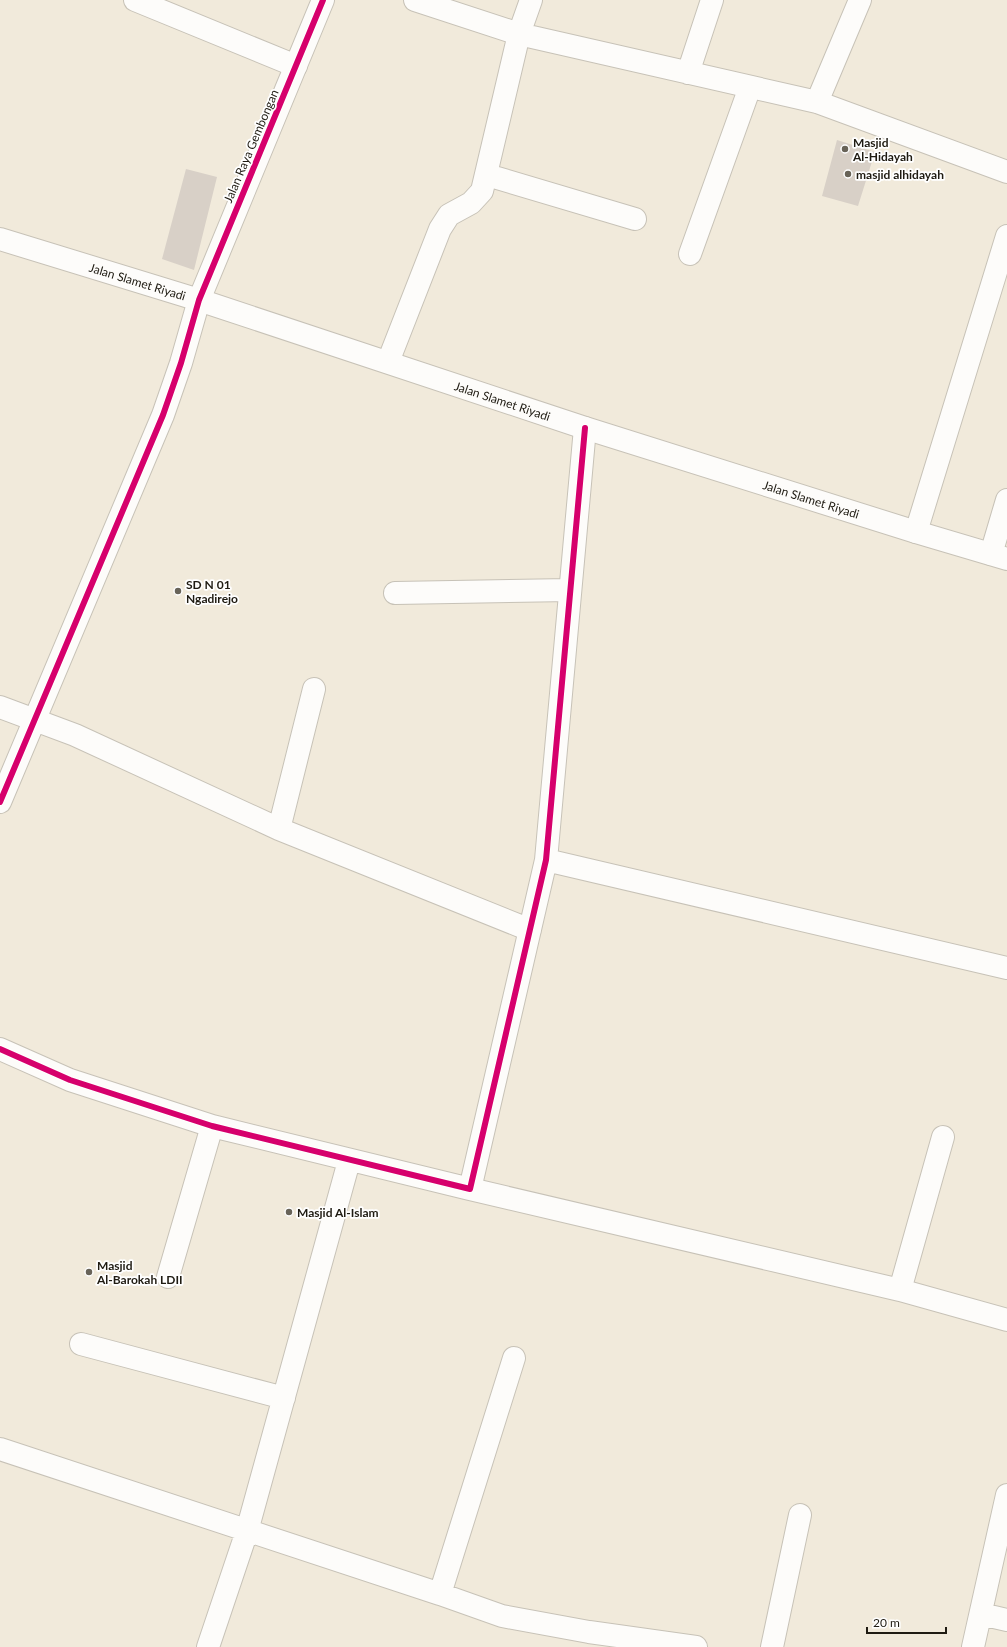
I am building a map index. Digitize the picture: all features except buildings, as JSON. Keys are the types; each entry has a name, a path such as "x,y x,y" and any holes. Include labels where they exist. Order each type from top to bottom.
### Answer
{"street":[{"path":"135,0 296,66"},
{"name":"Jalan Raya Gembongan","path":"0,802 124,511 163,415 181,363 199,300 323,0"},
{"path":"415,0 519,34 817,102 1007,172"},
{"path":"388,362 440,230 449,215 471,203 482,191 519,34 531,0"},
{"path":"688,73 712,0"},
{"path":"817,102 860,0"},
{"path":"690,254 750,87"},
{"path":"487,175 635,219"},
{"path":"916,532 1007,236"},
{"name":"Jalan Slamet Riyadi","path":"0,239 199,300 584,428 999,557"},
{"path":"470,1189 546,860 584,428"},
{"path":"999,557 1007,500"},
{"path":"394,593 570,590"},
{"path":"279,829 314,689"},
{"path":"0,707 75,735 279,829 530,930"},
{"path":"546,860 1007,968"},
{"path":"0,1049 70,1080 212,1126 349,1161 900,1290 1007,1320"},
{"path":"168,1277 212,1126"},
{"path":"900,1290 943,1137"},
{"path":"208,1647 247,1531 349,1161"},
{"path":"81,1344 284,1398"},
{"path":"440,1594 514,1358"},
{"path":"0,1449 440,1594 502,1616 589,1632 696,1647"},
{"path":"973,1647 1007,1495"},
{"path":"772,1647 800,1515"},
{"path":"981,1614 1007,1620"}],"cycle path":[{"path":"0,802 163,415 181,363 199,300 323,0"},
{"path":"0,1049 70,1080 212,1126 470,1189 546,860 585,428"}],"place":[{"name":"Masjid Al-Hidayah","path":"845,149"},
{"name":"masjid alhidayah","path":"848,174"},
{"name":"SD N 01 Ngadirejo","path":"178,591"},
{"name":"Masjid Al-Islam","path":"289,1212"},
{"name":"Masjid Al-Barokah LDII","path":"89,1272"}]}
